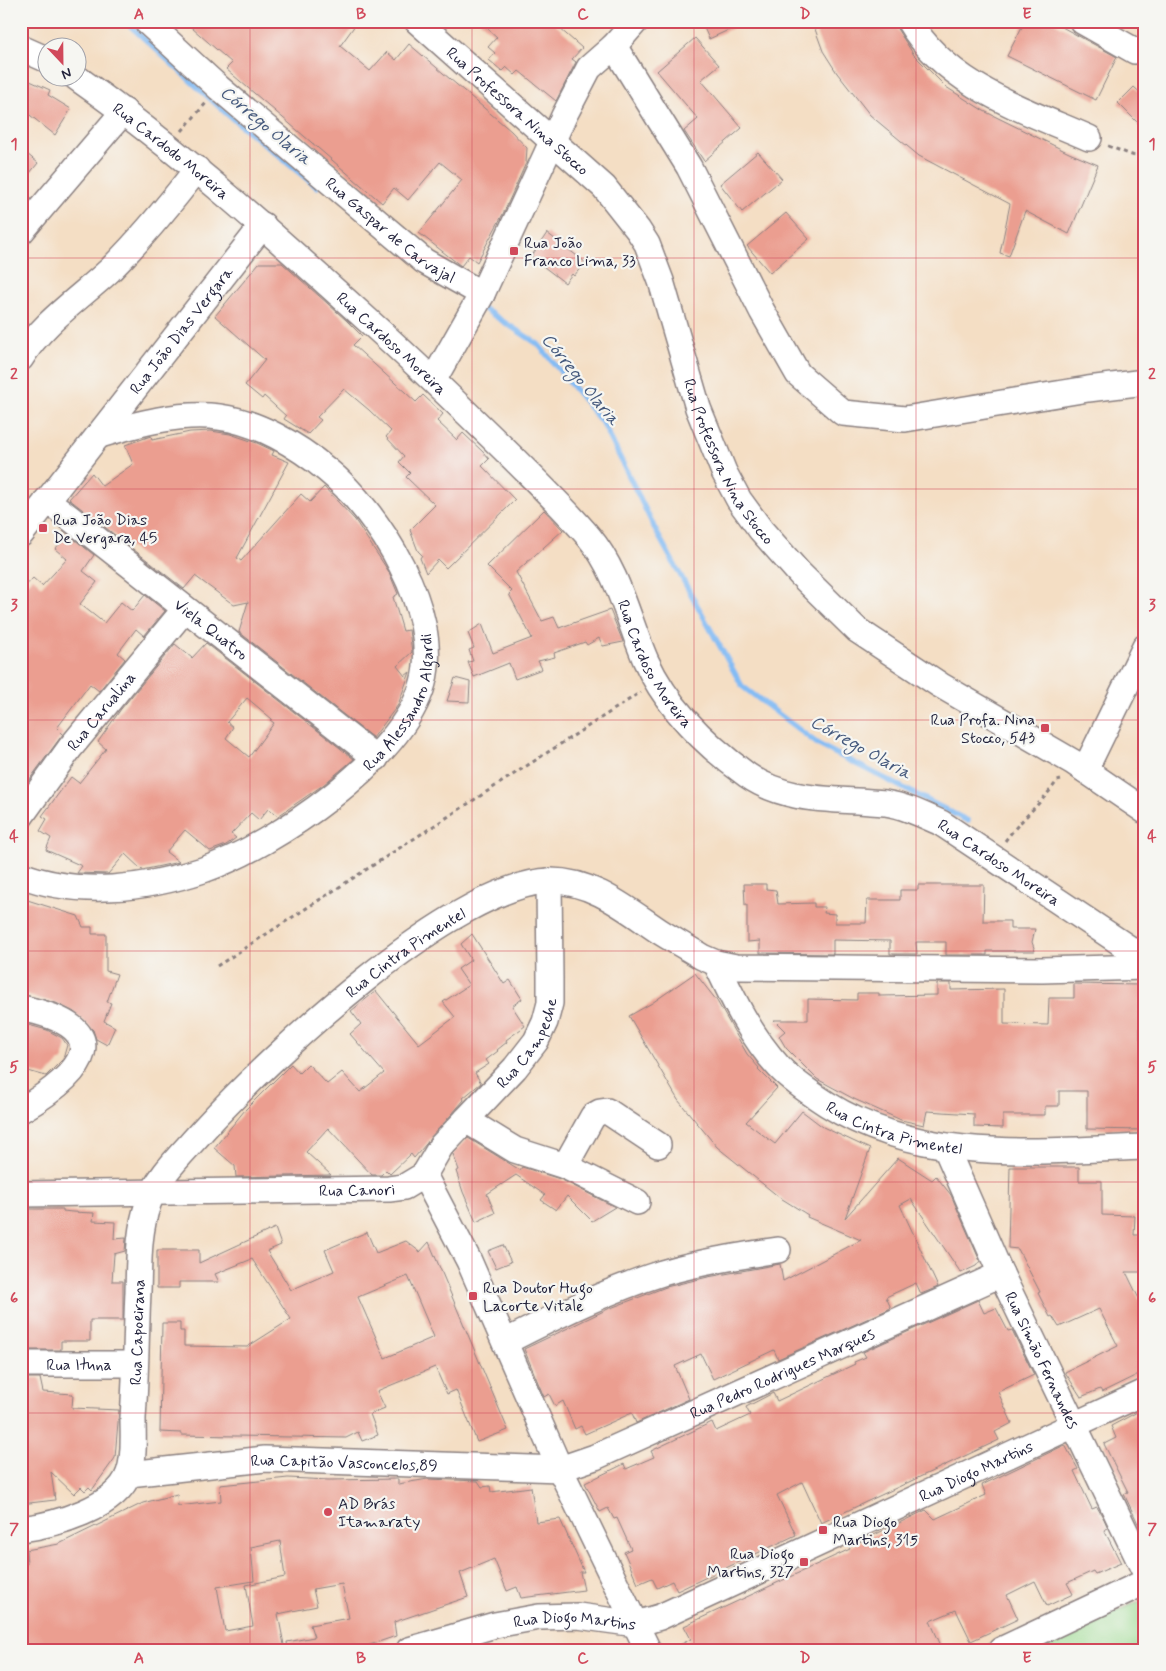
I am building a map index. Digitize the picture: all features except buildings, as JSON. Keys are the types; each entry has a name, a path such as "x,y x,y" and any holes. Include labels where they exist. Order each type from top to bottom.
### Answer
{"street":[{"name":"Rua Gaspar de Carvajal","path":"146,21 219,88 424,261 480,298"},
{"name":"Rua Professora Nina Stocco","path":"417,21 554,140 604,188 622,208 647,244 661,281 698,408 710,441 740,500 761,530 800,574 857,630 940,685 1086,771 1145,811"},
{"path":"434,380 480,298 589,68 614,46 636,21"},
{"path":"909,21 935,55 966,80 1003,100 1089,138"},
{"path":"1082,21 1135,51"},
{"path":"614,46 690,167 762,311 798,374 844,413 905,419 1088,388 1145,382"},
{"path":"21,48 38,56"},
{"name":"Rua Cardodo Moreira","path":"88,86 124,111 263,225"},
{"path":"21,232 124,111"},
{"path":"21,358 56,318 132,249 160,218 197,169"},
{"name":"Rua Cardoso Moreira","path":"263,225 434,380 571,516 593,541 622,598 646,660 657,682 678,713 723,756 750,777 773,789 805,798 888,804 914,811 941,823 1145,959"},
{"name":"Rua João Dias Vergara","path":"21,534 263,225"},
{"name":"Rua Alessandro Algardi","path":"21,875 63,887 113,888 160,882 204,869 254,846 345,786 376,758 407,717 423,683 427,650 422,615 407,578 386,541 362,505 328,470 256,425 218,417 173,418 139,424 100,435"},
{"name":"Viela Quatro","path":"48,500 185,610 376,758"},
{"name":"Rua Carualina","path":"21,816 76,740 185,610"},
{"path":"1086,771 1145,647"},
{"name":"Rua Cintra Pimentel","path":"152,1193 179,1158 222,1109 283,1050 381,967 424,937 484,901 507,890 549,881 569,882 594,890 693,952 716,963 759,968 1042,970 1145,967"},
{"name":"Rua Campeche","path":"424,1175 440,1146 515,1068 536,1041 545,1022 550,1003 549,881"},
{"name":"Rua Cintra Pimentel","path":"716,963 732,997 758,1040 779,1068 812,1095 844,1115 877,1130 907,1139 990,1151 1145,1147"},
{"path":"21,1008 48,1013 72,1025 77,1030 82,1045 81,1056 70,1075 21,1110"},
{"path":"565,1166 594,1116 600,1112 607,1111 658,1145"},
{"path":"466,1120 515,1150 565,1166 637,1202"},
{"name":"Rua Simão Fernandes","path":"945,1146 1001,1274 1145,1572"},
{"path":"424,1175 469,1261 560,1469 648,1650"},
{"name":"Rua Canori","path":"21,1194 389,1189 404,1187 424,1175"},
{"name":"Rua Capoeirana","path":"129,1474 140,1242 143,1219 152,1193"},
{"path":"505,1342 615,1290 663,1273 726,1258 778,1250"},
{"name":"Rua Pedro Rodrigues Marques","path":"560,1469 596,1457 1001,1274"},
{"name":"Rua Ituna","path":"21,1364 135,1364"},
{"name":"Rua Diogo Martins","path":"409,1650 495,1625 539,1617 578,1616 636,1624 678,1610 1145,1392"},
{"name":"Rua Capitão Vasconcelos,89","path":"129,1474 265,1459 560,1469"},
{"path":"21,1529 68,1519 102,1503 116,1491 129,1474"},
{"path":"1002,1650 1145,1582"}],"path":[{"path":"182,131 210,98"},
{"path":"1089,138 1145,160"},
{"path":"217,966 657,682"},
{"path":"992,858 1017,824 1048,795 1057,781 1066,778 1079,782 1086,771"}],"green space":[{"path":"1145,1599 1145,1650 1028,1650"}],"waterway":[{"name":"Córrego Olaria","path":"125,21 227,114 317,187"},
{"name":"Córrego Olaria","path":"481,307 538,344 604,425 657,533 742,686 819,745 968,821"}],"place":[{"name":"Rua João Franco Lima, 33","path":"514,251"},
{"name":"Rua João Dias De Vergara, 45","path":"43,528"},
{"name":"Rua Profa. Nina Stocco, 543","path":"1045,728"},
{"name":"Rua Doutor Hugo Lacorte Vitale","path":"473,1296"},
{"name":"AD Brás Itamaraty","path":"328,1512"},
{"name":"Rua Diogo Martins, 315","path":"823,1530"},
{"name":"Rua Diogo Martins, 327","path":"804,1562"}]}
